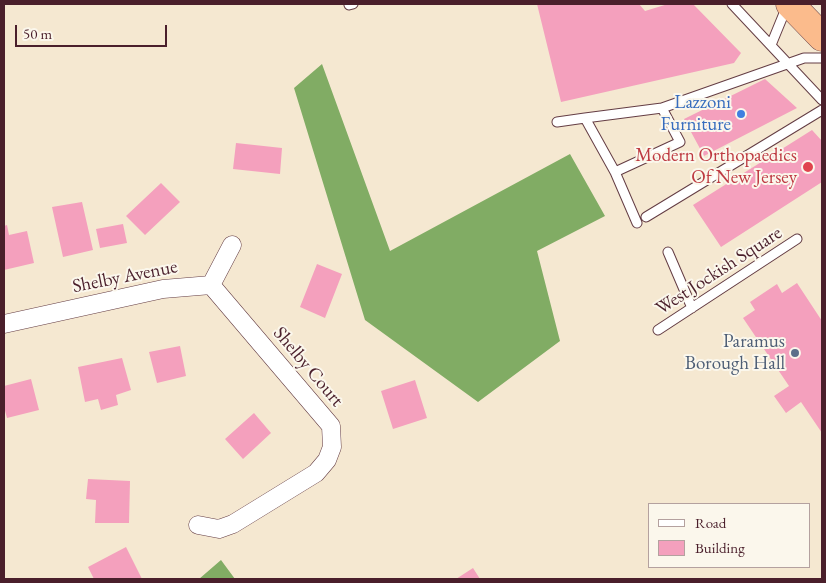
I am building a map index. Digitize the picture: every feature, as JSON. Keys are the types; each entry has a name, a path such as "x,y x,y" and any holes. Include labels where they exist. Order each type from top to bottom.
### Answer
{"highway":[{"path":"789,4 822,37"}],"street":[{"path":"211,285 232,245"},
{"name":"Shelby Avenue","path":"4,324 163,289 211,285"},
{"name":"Shelby Court","path":"198,525 218,529 233,524 316,473 327,460 332,446 331,426 211,285"}],"lane":[{"path":"732,4 822,100"},
{"path":"771,46 789,4"},
{"path":"557,122 662,108 804,58 822,58"},
{"path":"615,172 680,142 662,108"},
{"path":"646,217 822,110"},
{"path":"585,118 615,172 637,223"},
{"name":"West Jockish Square","path":"658,330 797,239"},
{"path":"668,252 692,308"}],"green space":[{"path":"322,64 390,251 570,154 605,216 537,251 560,341 478,402 365,320 294,88"},
{"path":"221,560 235,579 199,579"}],"building":[{"path":"537,4 639,4 645,11 668,4 693,4 741,53 734,63 561,102"},
{"name":"Lazzoni Furniture","path":"765,79 797,108 704,156 684,119"},
{"path":"812,130 822,141 822,182 721,247 693,205"},
{"path":"236,143 282,148 280,174 233,169"},
{"path":"161,183 180,202 145,235 126,216"},
{"path":"82,202 93,250 63,257 52,207"},
{"path":"123,224 127,243 100,248 96,229"},
{"path":"7,225 9,235 27,231 34,263 4,270 4,226"},
{"path":"317,264 342,274 325,318 300,307"},
{"name":"Paramus Borough Hall","path":"797,283 822,321 822,433 801,402 786,413 774,396 789,386 743,318 755,310 750,302 777,284 782,293"},
{"path":"180,346 186,376 157,383 149,352"},
{"path":"122,358 131,390 116,395 118,405 101,410 98,399 85,402 78,367"},
{"path":"31,379 39,410 7,418 4,407 4,386"},
{"path":"415,380 427,418 393,429 381,391"},
{"path":"254,413 271,433 243,459 225,439"},
{"path":"88,479 130,481 129,523 95,523 96,500 86,499"},
{"path":"126,547 142,579 94,579 88,567"},
{"path":"473,568 480,579 456,579"}],"place":[{"name":"Lazzoni Furniture","path":"741,114"},
{"name":"Modern Orthopaedics Of New Jersey","path":"808,167"},
{"name":"Paramus Borough Hall","path":"795,353"}]}
